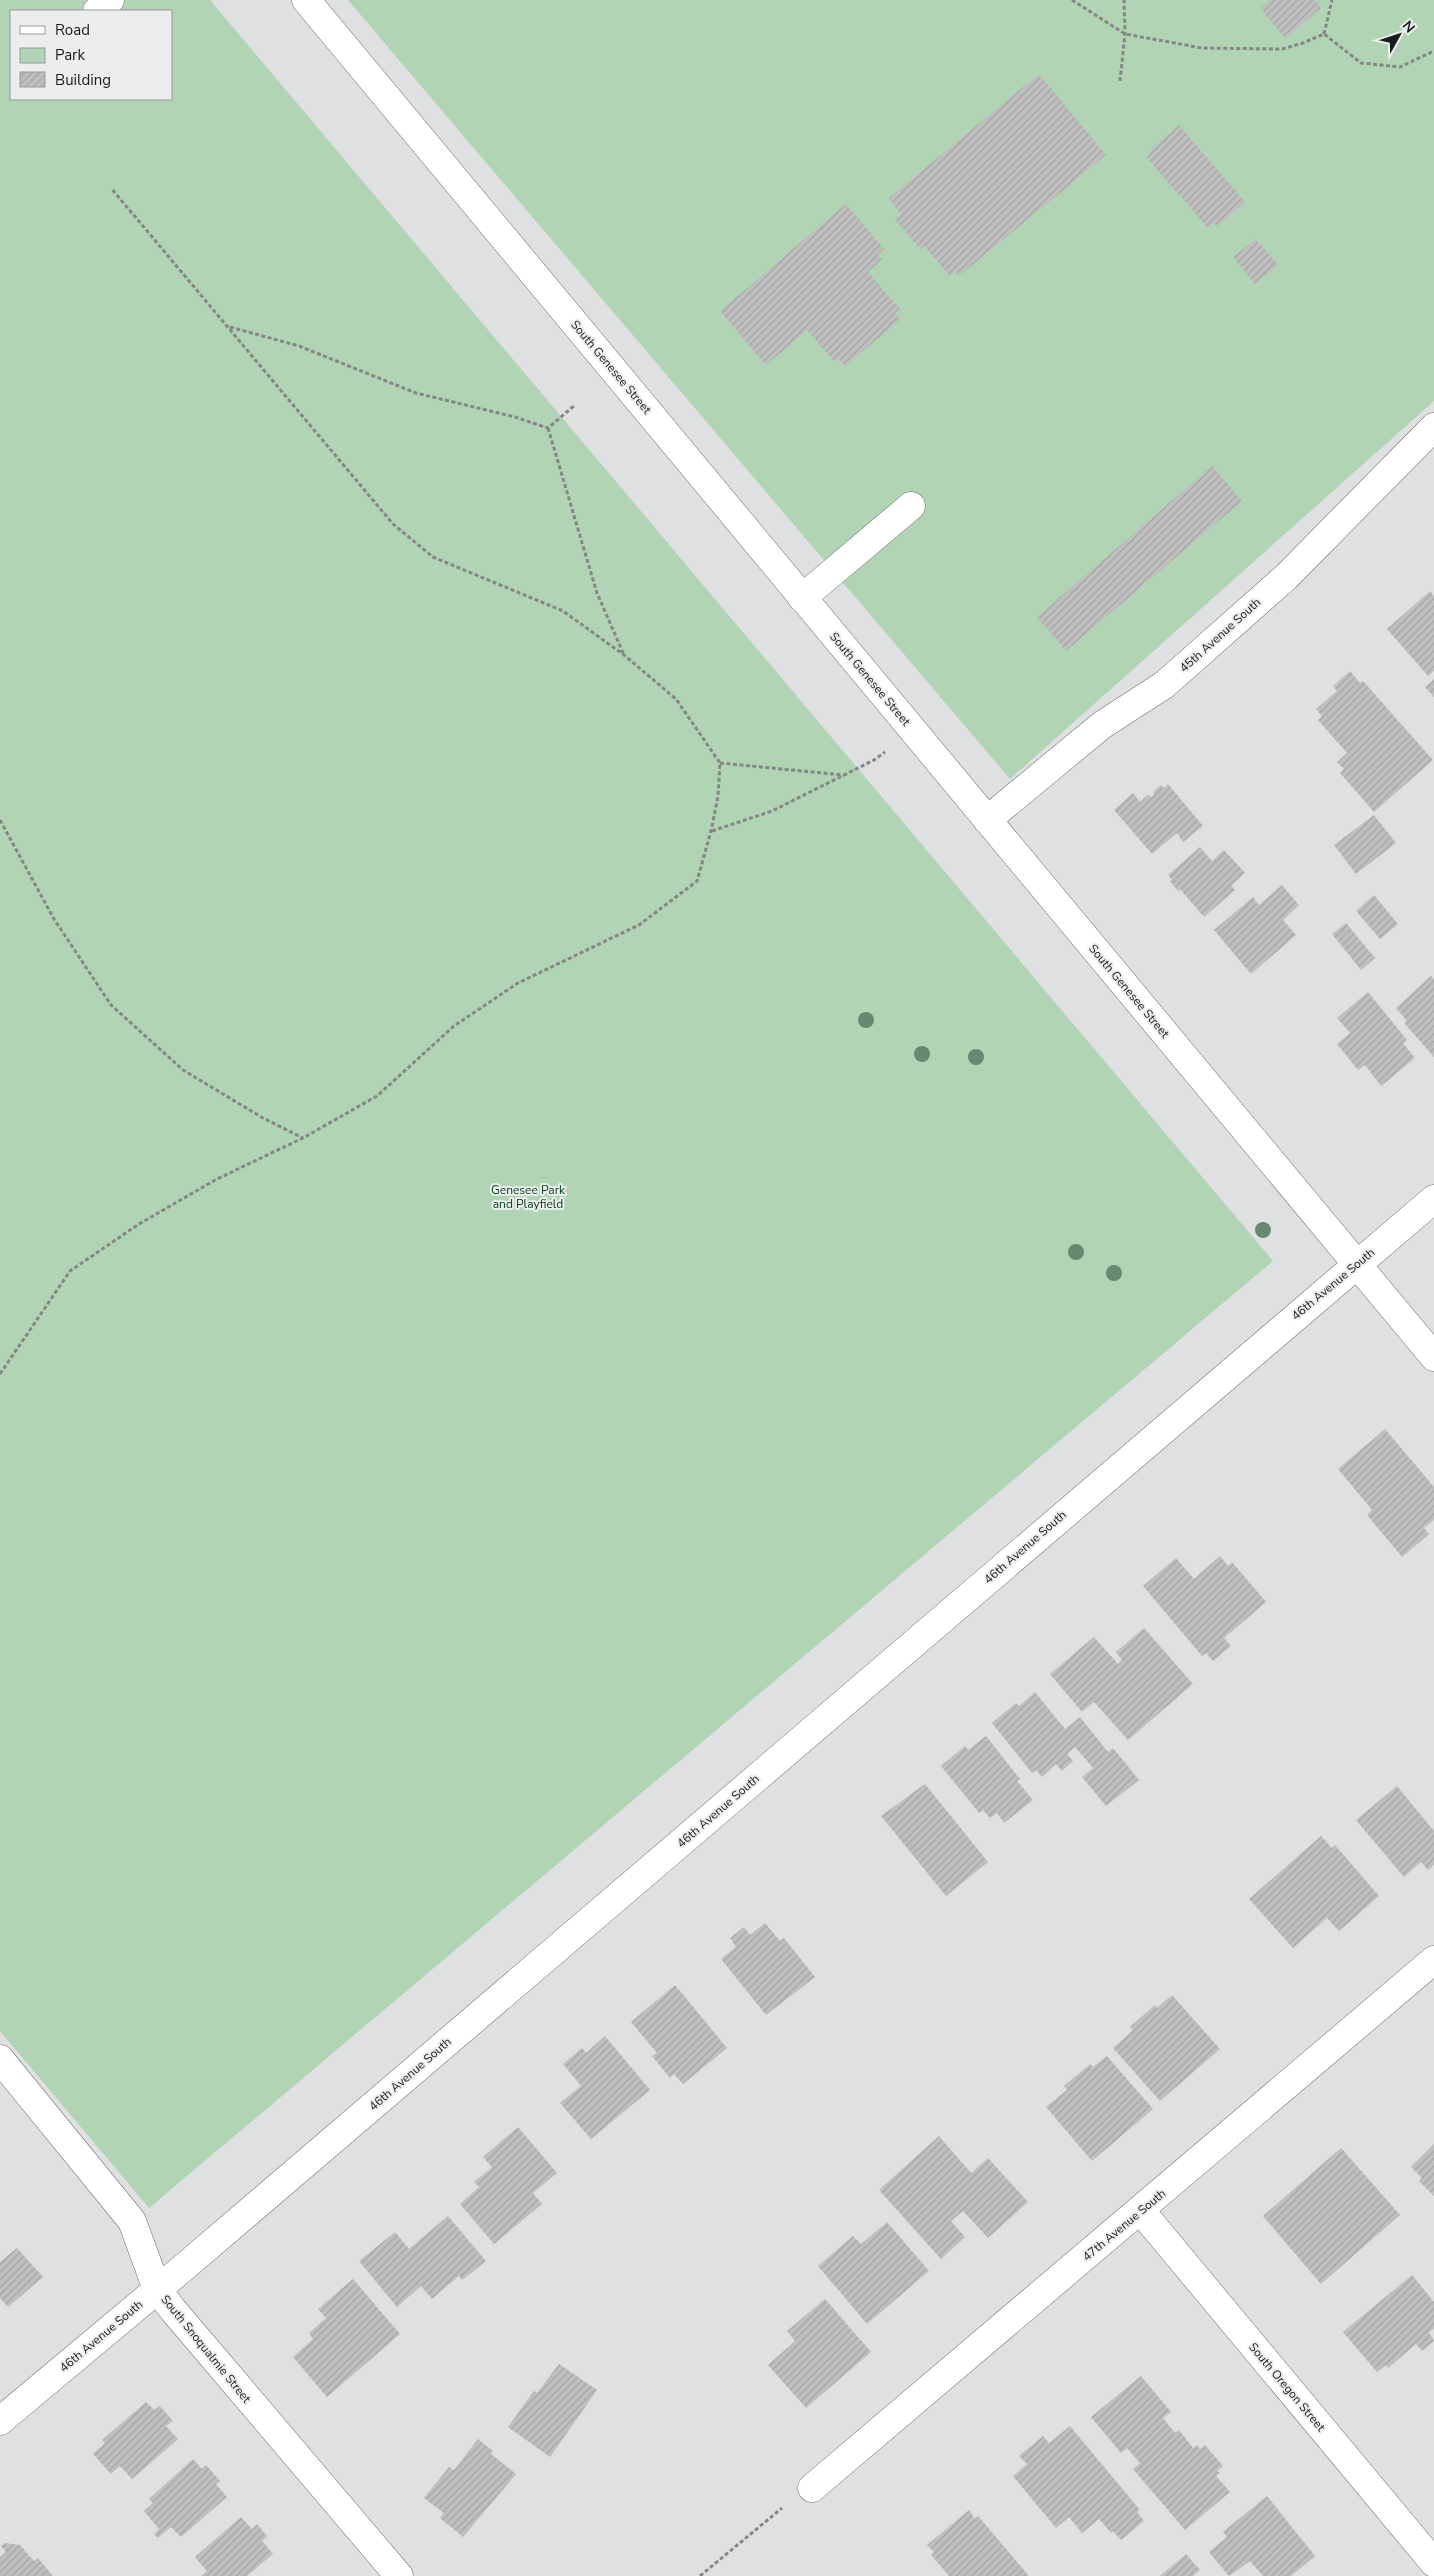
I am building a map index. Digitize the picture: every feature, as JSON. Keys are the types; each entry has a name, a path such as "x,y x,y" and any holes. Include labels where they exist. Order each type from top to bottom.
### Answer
{"street":[{"path":"98,10 110,0"},
{"name":"South Genesee Street","path":"306,0 1434,1358"},
{"name":"45th Avenue South","path":"987,820 1102,725 1164,685 1286,577 1434,427"},
{"path":"802,598 911,506"},
{"name":"46th Avenue South","path":"0,2421 157,2289 1355,1264 1434,1199"},
{"name":"47th Avenue South","path":"812,2488 1141,2211 1434,1960"},
{"name":"South Snoqualmie Street","path":"0,2059 132,2221 157,2289 204,2349 399,2576"},
{"name":"South Oregon Street","path":"1141,2211 1434,2563"}],"path":[{"path":"1072,0 1125,34 1202,48 1282,49 1324,34"},
{"path":"1120,81 1125,34 1124,0"},
{"path":"1324,34 1332,0"},
{"path":"1324,34 1361,64 1400,67 1434,51"},
{"path":"0,1374 70,1271 139,1224 217,1179 303,1138 378,1096 454,1026 518,983 639,925 697,881 711,831 718,796 720,763 676,698 624,655 562,611 433,557 393,524 230,327 111,188"},
{"path":"230,327 300,346 416,393 516,417 548,428"},
{"path":"548,428 575,405"},
{"path":"548,428 597,593 624,655"},
{"path":"711,831 772,811 845,775 880,755"},
{"path":"720,763 845,775"},
{"path":"0,820 54,919 111,1006 183,1070 303,1138"},
{"path":"700,2576 789,2502"}],"green space":[{"name":"Genesee Park and Playfield","path":"0,0 210,0 1273,1261 149,2208 0,2031"},
{"path":"348,0 1434,0 1434,401 1010,779"}],"building":[{"path":"1270,0 1315,0 1321,8 1285,38 1260,8"},
{"path":"1039,74 1106,155 959,276 955,271 950,276 924,246 920,249 895,219 901,214 889,198"},
{"path":"1179,125 1245,202 1217,227 1214,223 1208,228 1146,157 1151,153 1150,150"},
{"path":"846,204 884,249 878,254 882,259 868,272 900,309 895,313 900,320 845,366 839,359 835,362 807,330 766,365 720,311"},
{"path":"1256,239 1278,265 1255,284 1233,257"},
{"path":"1212,466 1242,501 1066,651 1037,617"},
{"path":"1430,591 1434,596 1434,671 1428,676 1387,629"},
{"path":"1350,671 1360,683 1363,681 1433,760 1374,812 1340,773 1344,769 1337,762 1347,753 1318,720 1322,716 1316,709 1337,691 1333,686"},
{"path":"1434,679 1434,697 1425,687"},
{"path":"1168,784 1203,826 1183,842 1177,833 1152,854 1114,810 1133,793 1140,802 1148,795 1151,797 1154,795 1153,792 1161,785 1164,788"},
{"path":"1374,815 1396,843 1356,874 1334,845"},
{"path":"1200,847 1212,861 1224,850 1245,873 1231,886 1235,890 1204,917 1180,889 1178,891 1168,875"},
{"path":"1282,885 1299,905 1283,920 1296,935 1251,974 1214,930 1253,897 1259,905"},
{"path":"1374,895 1398,924 1380,939 1356,911"},
{"path":"1346,923 1375,958 1361,970 1332,934"},
{"path":"1431,976 1434,979 1434,1057 1405,1024 1406,1020 1396,1008"},
{"path":"1368,992 1407,1040 1403,1043 1415,1058 1381,1086 1365,1065 1358,1070 1337,1044 1350,1033 1337,1018"},
{"path":"1385,1429 1434,1487 1434,1520 1424,1528 1429,1534 1402,1557 1367,1515 1372,1510 1338,1469"},
{"path":"1220,1556 1228,1566 1232,1562 1266,1602 1224,1638 1231,1646 1213,1661 1206,1653 1202,1656 1143,1586 1176,1558 1194,1579"},
{"path":"1144,1628 1193,1684 1128,1740 1094,1702 1082,1712 1050,1674 1094,1637 1118,1664 1122,1660 1116,1652"},
{"path":"1035,1692 1065,1729 1080,1717 1108,1752 1113,1748 1139,1780 1106,1806 1082,1777 1093,1768 1075,1747 1067,1754 1073,1761 1062,1771 1056,1764 1042,1777 1036,1770 1032,1773 992,1723 1016,1703 1019,1706"},
{"path":"986,1736 1020,1779 1017,1781 1033,1800 1004,1823 997,1813 990,1818 983,1810 979,1813 941,1766 965,1746 968,1750"},
{"path":"925,1784 988,1862 946,1896 881,1816"},
{"path":"1397,1786 1434,1831 1434,1865 1428,1870 1421,1862 1404,1877 1356,1820"},
{"path":"1321,1836 1332,1848 1335,1845 1379,1896 1339,1931 1327,1918 1293,1948 1249,1899"},
{"path":"765,1923 780,1941 784,1938 815,1977 766,2015 721,1959 736,1947 730,1938 744,1927 750,1935"},
{"path":"675,1985 727,2048 683,2084 674,2074 670,2078 652,2056 657,2053 631,2022"},
{"path":"1172,1995 1220,2049 1160,2101 1113,2048 1133,2030 1130,2027 1155,2005 1157,2008"},
{"path":"605,2036 650,2090 591,2139 560,2103 581,2086 563,2064 582,2048 586,2053"},
{"path":"1107,2056 1153,2109 1092,2161 1046,2107 1067,2090 1064,2086 1090,2064 1093,2067"},
{"path":"518,2127 557,2173 533,2193 542,2204 494,2244 460,2204 479,2187 474,2182 492,2167 483,2157"},
{"path":"939,2136 971,2173 988,2158 1028,2202 988,2238 963,2211 951,2221 965,2237 941,2259 879,2190"},
{"path":"1434,2144 1434,2196 1419,2181 1422,2178 1411,2167"},
{"path":"1341,2148 1400,2215 1321,2284 1263,2216"},
{"path":"448,2216 486,2261 462,2280 459,2276 432,2299 421,2286 397,2307 359,2261 395,2232 409,2249"},
{"path":"887,2222 929,2271 867,2324 818,2266 853,2236 861,2244"},
{"path":"17,2248 43,2277 8,2307 0,2298 0,2262"},
{"path":"1412,2275 1434,2302 1434,2329 1429,2332 1434,2341 1422,2351 1416,2344 1388,2368 1386,2365 1377,2372 1343,2332"},
{"path":"353,2279 400,2334 327,2397 293,2357 313,2339 309,2333 326,2318 318,2309"},
{"path":"825,2299 871,2352 806,2408 768,2365 795,2341 787,2331"},
{"path":"559,2364 597,2390 550,2457 508,2427 534,2391 537,2393"},
{"path":"1141,2376 1171,2412 1163,2418 1175,2433 1179,2430 1193,2448 1197,2445 1200,2449 1205,2445 1223,2466 1217,2471 1220,2473 1216,2476 1230,2492 1185,2530 1133,2469 1140,2463 1127,2448 1121,2453 1091,2417"},
{"path":"146,2402 154,2410 160,2406 173,2421 166,2426 178,2439 132,2479 120,2466 111,2474 93,2454 105,2443 102,2440"},
{"path":"1070,2426 1140,2510 1137,2512 1144,2521 1121,2540 1113,2531 1111,2533 1099,2519 1082,2533 1069,2517 1056,2528 1013,2476 1027,2464 1019,2456 1043,2436 1049,2443"},
{"path":"478,2439 493,2451 491,2454 516,2474 463,2537 440,2518 444,2513 424,2498 449,2467 454,2470"},
{"path":"193,2459 202,2469 206,2465 220,2481 216,2484 227,2497 181,2537 171,2527 158,2538 154,2534 159,2529 144,2511 153,2503 149,2499"},
{"path":"1267,2496 1315,2556 1291,2576 1263,2576 1250,2561 1229,2576 1209,2552 1227,2537 1223,2532"},
{"path":"969,2510 975,2519 978,2516 1029,2576 949,2576 931,2555 934,2552 927,2545"},
{"path":"241,2517 252,2529 257,2524 267,2536 262,2541 273,2554 247,2576 201,2576 207,2571 195,2557"},
{"path":"5,2543 20,2545 34,2561 38,2558 53,2576 0,2576 0,2557 6,2552 1,2546"},
{"path":"1186,2554 1200,2570 1193,2576 1160,2576"}]}
